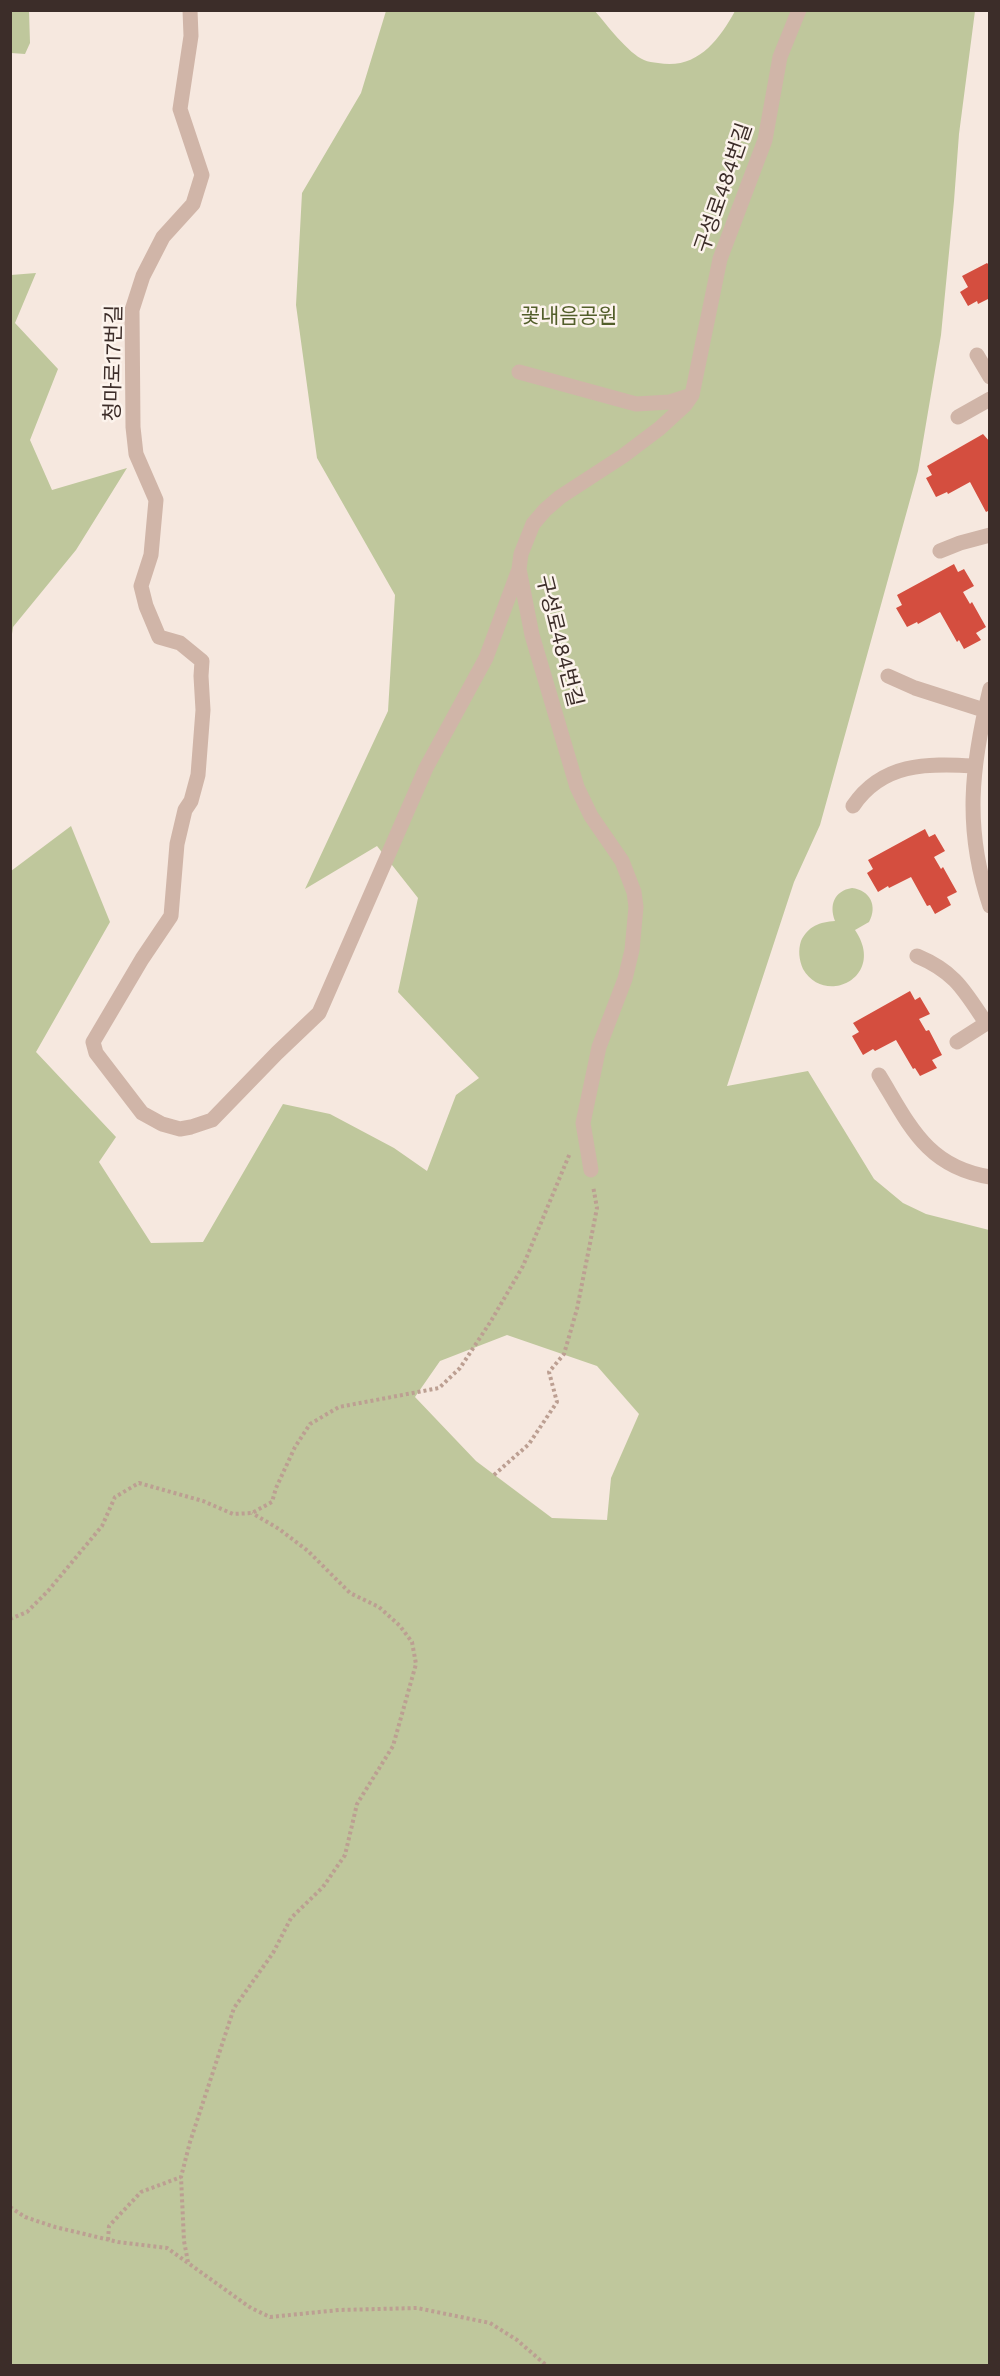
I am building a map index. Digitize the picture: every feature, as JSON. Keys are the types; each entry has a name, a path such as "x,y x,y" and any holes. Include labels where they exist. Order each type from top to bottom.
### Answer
{"street":[{"name":"청마로17번길","path":"190,10 191,36 180,109 202,175 193,204 163,237 142,276 132,310 133,427 136,454 156,500 150,555 141,586 146,606 159,637 180,643 202,661 204,710 198,775 191,801 185,810 177,844 171,916 142,959 93,1042 96,1053 142,1113 162,1124 180,1129 212,1120 277,1053 320,1013 426,768 486,658 519,569"},
{"name":"구성로484번길","path":"591,1170 583,1123 599,1047 626,979 632,951 636,907 634,892 622,861 591,816 577,787 532,634 519,569 525,539 533,524 546,510 560,497 623,456 660,428 685,405 692,395 720,259 765,140 780,57 799,10"},
{"path":"977,354 990,377"},
{"path":"519,372 636,404 670,402 692,395"},
{"path":"958,417 990,399"},
{"path":"940,551 990,535"},
{"path":"888,676 915,688 987,711"},
{"path":"990,689 974,766 972,799 976,849 990,906"},
{"path":"853,806 868,787 890,773 920,767 974,766"},
{"path":"917,956 948,973 988,1022 957,1042"},
{"path":"879,1076 927,1149 962,1169 990,1177"}],"path":[{"path":"10,1619 27,1612 48,1591 102,1526 115,1497 139,1483 203,1501 233,1514 252,1513 272,1502 295,1447 310,1424 339,1407 439,1388 460,1368 523,1266 583,1123"},
{"path":"494,1475 530,1444 557,1402 549,1372 564,1354 577,1308 597,1208 591,1170"},
{"path":"188,2262 184,2241 181,2177 190,2142 234,2008 273,1953 291,1918 323,1887 345,1855 357,1804 393,1746 416,1664 412,1642 400,1626 379,1607 350,1593 308,1551 279,1529 252,1513"},
{"path":"108,2240 109,2226 141,2192 181,2177"},
{"path":"10,2207 25,2217 55,2227 108,2240 167,2248 251,2308 270,2317 339,2310 417,2308 490,2323 517,2340 547,2366"}],"green space":[{"path":"11,10 29,11 30,43 25,54 11,53"},
{"name":"꽃내음공원","path":"386,11 595,11 638,57 649,62 672,64 695,58 704,51 721,33 735,11 975,11 959,134 941,335 918,471 820,825 794,882 727,1086 808,1071 874,1179 903,1203 926,1214 989,1230 989,2365 11,2366 11,871 71,826 110,922 36,1052 116,1137 99,1162 151,1243 203,1242 283,1104 330,1114 394,1148 427,1171 456,1095 479,1078 398,992 418,898 377,846 305,889 388,711 395,595 317,458 296,305 302,193 361,93","holes":["507,1335 597,1366 639,1414 611,1478 607,1520 552,1518 476,1461 415,1397 440,1361"]},
{"path":"36,273 15,323 58,369 30,440 52,490 127,468 76,550 13,627 11,641 11,275"},
{"path":"852,888 868,895 873,910 869,922 855,930 863,947 863,961 858,973 849,981 838,986 825,986 813,980 803,969 799,948 807,932 815,926 835,921 834,900 841,892"}],"building":[{"path":"987,263 990,266 990,298 968,306 960,292 968,287 962,276"},
{"path":"983,434 990,442 990,510 986,512 970,482 948,494 947,492 936,497 926,478 932,475 927,466"},
{"path":"954,564 958,572 964,569 974,586 963,592 970,604 972,602 986,627 976,633 981,640 964,649 959,640 957,642 940,612 918,624 917,622 907,627 896,608 902,605 897,595"},
{"path":"925,829 929,837 935,834 945,851 934,857 941,869 943,867 957,892 947,897 951,905 935,914 930,905 927,906 911,877 878,892 867,873 873,869 868,860"},
{"path":"910,991 915,1000 920,997 930,1014 919,1019 926,1031 929,1030 942,1055 932,1060 937,1068 920,1076 915,1068 913,1069 896,1040 863,1055 852,1036 859,1032 853,1023"}]}
